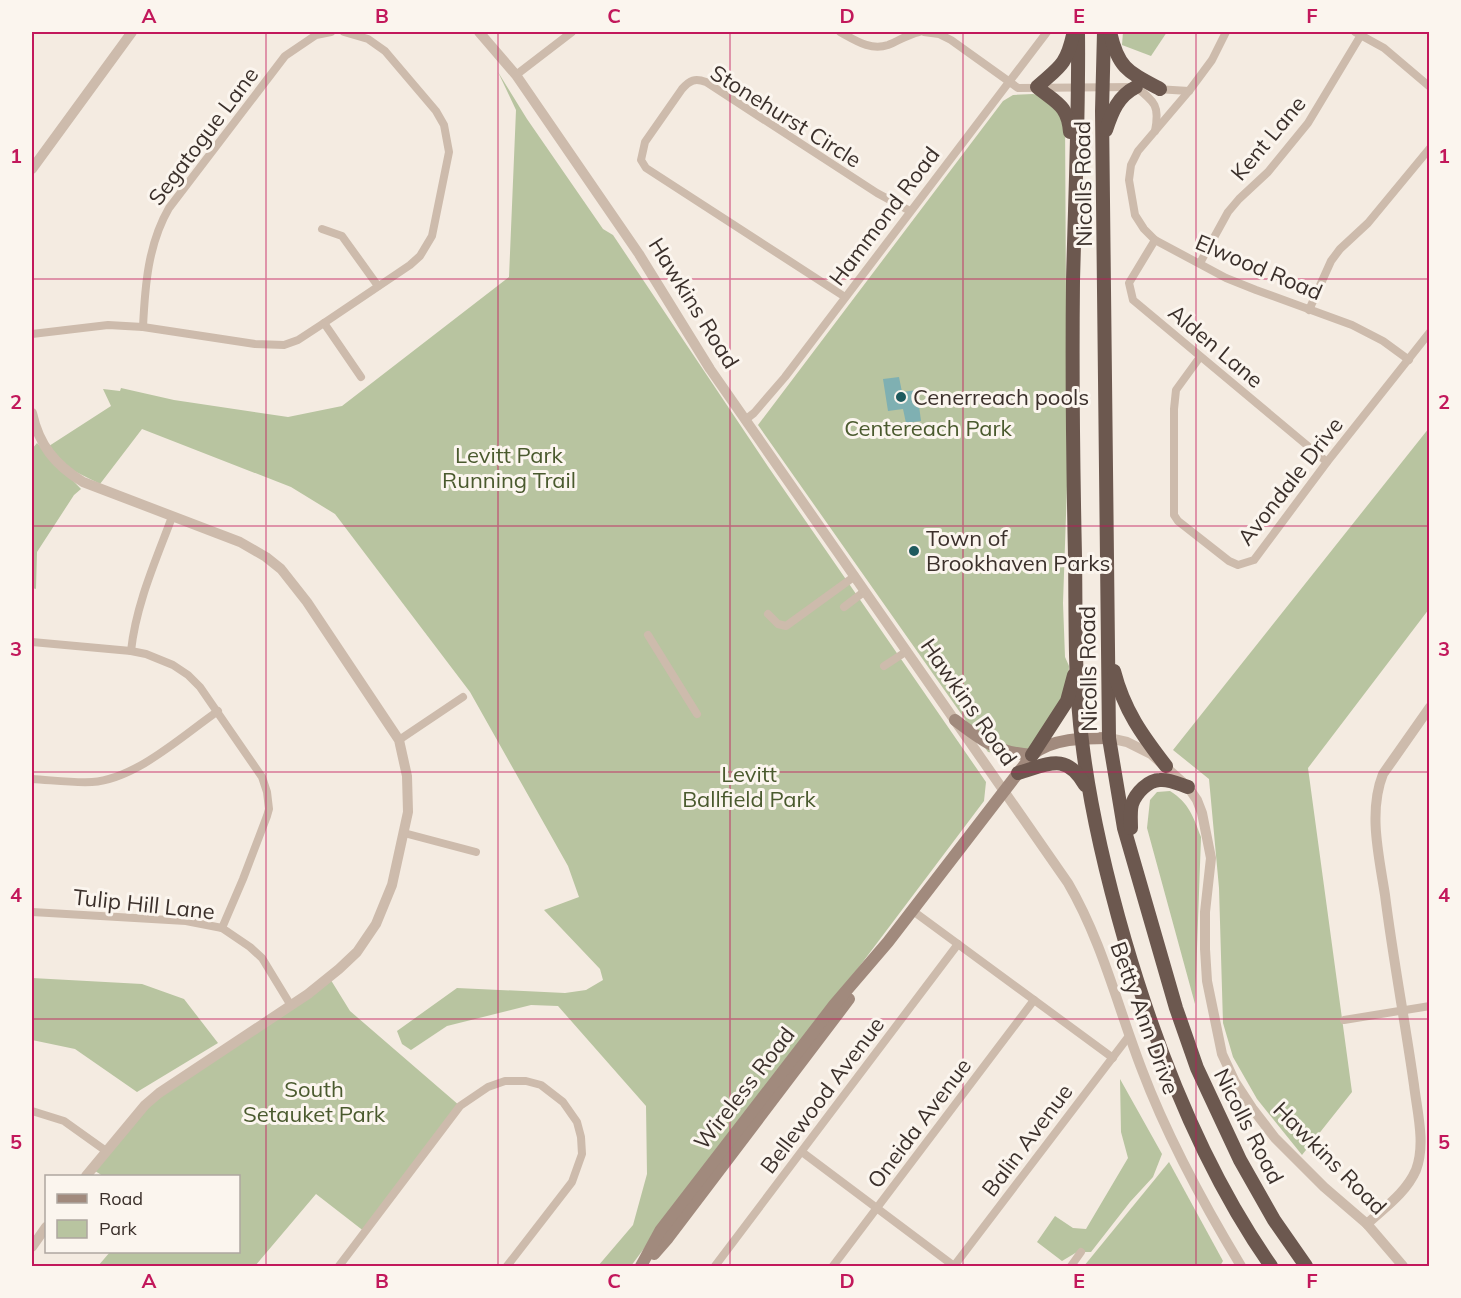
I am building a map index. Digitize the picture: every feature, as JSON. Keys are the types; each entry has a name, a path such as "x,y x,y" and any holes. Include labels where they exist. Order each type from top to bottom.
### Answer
{"highway":[{"path":"1076,32 1061,67 1037,87 1062,106 1066,112 1076,166"},
{"name":"Nicolls Road","path":"1076,32 1078,88 1073,285 1073,459 1077,661 1081,738 1089,791 1109,886 1139,987 1175,1089 1219,1180 1270,1266"},
{"name":"Nicolls Road","path":"1104,32 1105,500 1109,738 1124,828 1176,1008 1197,1068 1240,1160 1274,1220 1305,1266"},
{"path":"1110,32 1121,63 1136,76 1160,89"},
{"path":"1103,138 1117,103 1136,87"},
{"path":"1109,649 1118,686 1130,717 1166,766"},
{"path":"1032,755 1067,701 1077,661"},
{"path":"1018,773 1062,763 1071,766 1079,774 1089,791"},
{"path":"1130,845 1132,805 1141,789 1159,779 1188,787"}],"main road":[{"path":"955,720 982,741 1014,754 1032,755"},
{"name":"Hawkins Road","path":"1004,790 1032,755 1045,747 1081,738 1109,738"},
{"name":"Wireless Road","path":"642,1266 668,1238 840,1012 888,942 1004,790"}],"street":[{"path":"32,169 132,32"},
{"name":"Segatogue Lane","path":"143,327 145,292 153,246 156,233 169,208 285,56 316,35 331,32"},
{"path":"32,334 108,325 143,327 269,346 284,345 324,323 410,266 432,236 449,152 444,125 436,111 385,51 368,39 344,32"},
{"name":"Hawkins Road","path":"479,32 516,75 639,254 710,369 1004,790"},
{"path":"516,75 572,32"},
{"path":"840,32 863,45 877,48 890,45 904,36 919,32"},
{"path":"924,32 939,34 951,40 1018,88 1136,87 1189,91"},
{"name":"Hammond Road","path":"745,420 754,413 780,382 1047,32"},
{"path":"1155,131 1212,60 1226,32"},
{"path":"1358,33 1383,48 1430,87"},
{"name":"Kent Lane","path":"1200,263 1228,212 1268,172 1308,123 1358,33"},
{"name":"Stonehurst Circle","path":"845,297 646,168 641,160 645,142 682,89 689,81 706,82 848,175 909,211"},
{"path":"1136,87 1155,104 1158,111 1155,131"},
{"name":"Elwood Road","path":"1155,131 1138,151 1131,165 1128,180 1135,215 1155,240 1256,290 1368,333 1409,360"},
{"path":"1309,310 1331,261 1340,249 1379,211 1430,148"},
{"path":"322,230 342,236 378,286"},
{"name":"Alden Lane","path":"1155,240 1130,283 1133,300 1327,462"},
{"path":"324,323 361,377"},
{"name":"Avondale Drive","path":"1200,357 1176,390 1174,515 1178,521 1229,561 1238,565 1254,560 1327,462 1430,332"},
{"path":"32,413 44,448 70,474 83,482 240,542 281,569 307,602 399,740 406,764 408,787 408,812 392,885 370,934 357,952 308,994 290,1004 144,1105 87,1175"},
{"path":"131,651 136,618 142,598 172,517"},
{"path":"768,614 778,624 786,626 855,576"},
{"path":"844,606 865,591"},
{"path":"648,635 697,714"},
{"path":"32,642 131,651 157,658 188,675 218,711 262,777 268,801 267,816 222,928"},
{"path":"884,666 907,651"},
{"path":"399,740 463,697"},
{"path":"1367,1224 1401,1193 1412,1178 1420,1153 1424,1126 1391,946 1377,835 1376,797 1378,786 1389,762 1430,707"},
{"path":"32,779 92,782 126,774 218,711"},
{"name":"Hawkins Road","path":"1109,738 1127,742 1166,766 1188,787 1202,813 1211,858 1205,912 1204,949 1208,990 1222,1054 1235,1082 1275,1138 1324,1187 1367,1224 1403,1266"},
{"name":"Betty Ann Drive","path":"1004,790 1068,883 1082,908 1150,1091 1184,1167 1240,1266"},
{"path":"404,833 476,852"},
{"path":"913,910 1113,1058"},
{"name":"Tulip Hill Lane","path":"32,912 186,921 222,928 250,946 262,958 290,1004"},
{"name":"Bellewood Avenue","path":"716,1266 958,944"},
{"name":"Oneida Avenue","path":"833,1266 1034,1000"},
{"path":"1344,1020 1430,1006"},
{"name":"Balin Avenue","path":"954,1266 1129,1036"},
{"path":"339,1266 460,1106 488,1086 505,1081 526,1081 541,1085 563,1102 577,1122 582,1154 572,1182 507,1266"},
{"path":"32,1111 55,1116 106,1151"},
{"path":"802,1152 954,1266"},
{"path":"32,1247 45,1228"},
{"path":"1071,1266 1082,1252"}],"green space":[{"path":"1123,32 1167,32 1151,56 1122,45"},
{"path":"498,72 527,119 603,229 613,235 769,468 986,782 984,801 749,1113 746,1111 631,1266 598,1266 633,1225 647,1174 646,1106 558,1006 531,1005 447,1026 411,1050 402,1044 397,1031 457,988 565,993 586,990 603,980 600,969 544,910 579,897 568,866 470,692 335,514 291,487 142,429 100,484 68,468 49,446 111,406 103,389 120,391 121,388 174,400 288,417 342,406 509,277 516,110"},
{"name":"Centereach Park","path":"1013,95 1042,96 1065,116 1067,486 1063,603 1065,657 1069,666 1068,684 1047,731 1023,754 1011,756 988,752 758,425 1003,101"},
{"path":"1429,428 1429,609 1308,768 1352,1092 1302,1155 1257,1099 1233,1057 1223,1023 1219,888 1209,779 1173,750"},
{"path":"37,443 81,489 74,495 37,552 36,589 32,588 32,449"},
{"path":"1170,791 1186,805 1201,837 1195,1004 1147,828 1150,800 1157,792"},
{"name":"South Setauket Park","path":"329,977 350,1011 460,1106 365,1232 316,1194 255,1266 98,1266 109,1253 240,1253 240,1175 101,1175 92,1169 145,1105"},
{"path":"32,978 142,984 184,999 218,1043 137,1092 75,1049 32,1040"},
{"path":"1120,1079 1162,1154 1153,1177 1091,1252 1077,1252 1062,1261 1037,1242 1055,1216 1073,1228 1086,1229 1128,1158 1121,1132"},
{"path":"1169,1162 1223,1261 1220,1266 1084,1266"}],"water":[{"path":"899,377 902,392 917,390 921,421 906,423 903,409 888,411 883,379"}],"place":[{"name":"Cenerreach pools","path":"901,397"},
{"name":"Town of Brookhaven Parks","path":"914,551"}],"park label":[{"name":"Levitt Park Running Trail","path":"509,468"},
{"name":"Levitt Ballfield Park","path":"749,786"}]}
